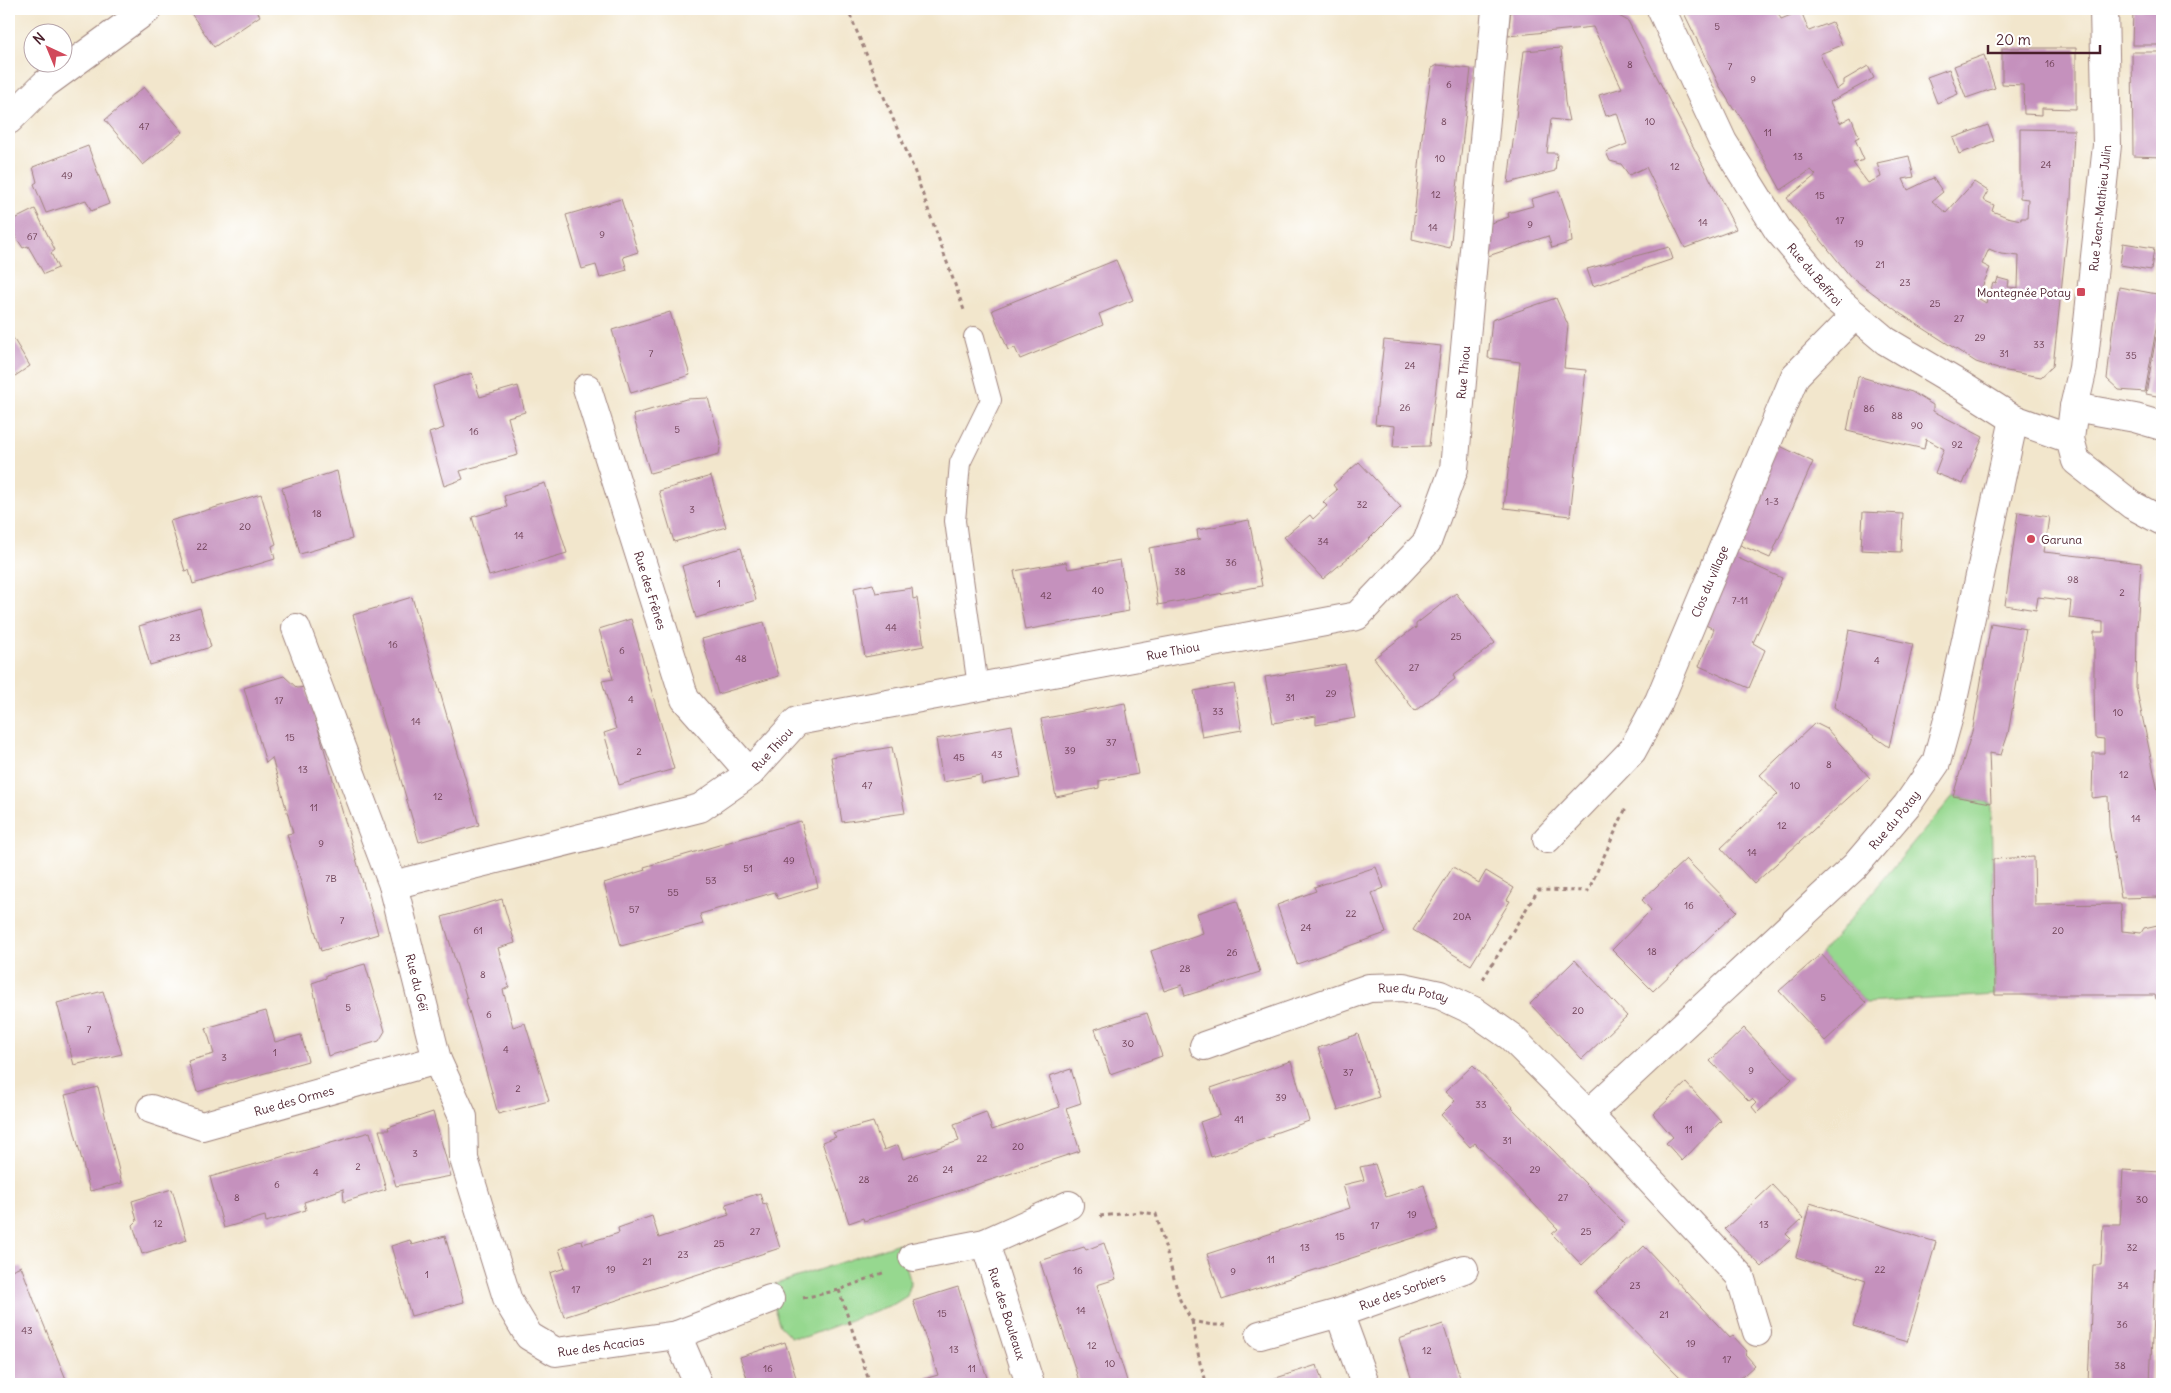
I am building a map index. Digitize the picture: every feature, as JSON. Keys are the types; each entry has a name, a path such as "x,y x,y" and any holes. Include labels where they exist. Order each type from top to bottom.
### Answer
{"street":[{"path":"9,120 45,84 148,9"},
{"name":"Rue Thiou","path":"393,885 700,808 750,773 797,721 1357,616 1427,542 1454,469 1496,9"},
{"name":"Rue du Beffroi","path":"1661,9 1723,142 1778,230 1836,299 1886,341 2014,419 2073,450 2132,505 2162,521"},
{"name":"Rue Jean-Mathieu Julin","path":"2073,450 2074,407 2083,368 2107,146 2104,9"},
{"name":"Clos du village","path":"1547,839 1632,751 1659,701 1795,376 1855,315"},
{"name":"Rue des Frênes","path":"587,388 685,699 750,773"},
{"path":"2074,407 2135,418 2162,426"},
{"name":"Rue du Potay","path":"1588,1114 1855,866 1907,806 1936,762 1951,709 2014,419"},
{"name":"Rue du Géï","path":"296,628 393,885 437,1060 463,1117 464,1159 508,1301 529,1336"},
{"name":"Rue du Potay","path":"1204,1046 1369,988 1403,987 1440,995 1466,1007 1511,1037 1588,1114 1740,1276 1757,1332"},
{"name":"Rue des Ormes","path":"151,1109 202,1126 437,1060"},
{"path":"913,1257 985,1243 1070,1205"},
{"name":"Rue des Bouleaux","path":"985,1243 1030,1384"},
{"name":"Rue des Sorbiers","path":"1260,1335 1339,1313 1464,1269"},
{"name":"Rue des Acacias","path":"529,1336 556,1352 677,1336 770,1299"},
{"path":"1339,1313 1365,1384"},
{"path":"677,1336 698,1384"}],"lane":[{"path":"974,337 991,400 960,463 955,521 978,687"}],"path":[{"path":"850,15 913,168 974,337"},
{"path":"1466,1007 1538,890 1588,891 1630,801"},
{"path":"1070,1205 1096,1217 1141,1212 1156,1214 1180,1300 1192,1321 1200,1363 1207,1384"},
{"path":"770,1299 808,1298 839,1290 892,1269 913,1257"},
{"path":"839,1290 870,1384"},
{"path":"1192,1321 1213,1325 1250,1324 1260,1335"}],"green space":[{"path":"1953,796 1991,803 1995,995 1866,1003 1821,954"},
{"path":"899,1243 911,1283 907,1296 894,1304 805,1337 791,1337 780,1326 767,1287"}],"building":[{"path":"188,9 256,9 260,16 214,47"},
{"path":"1511,9 1618,9 1619,16 1628,21 1736,229 1685,248 1646,167 1629,175 1621,164 1610,161 1606,152 1627,144 1617,113 1606,116 1599,95 1622,88 1593,27 1508,36"},
{"path":"1682,9 1776,9 1781,19 1801,11 1809,31 1832,22 1842,45 1820,54 1836,90 1844,84 1844,80 1868,66 1874,78 1830,102 1840,123 1851,117 1859,137 1855,139 1864,160 1853,163 1868,183 1881,177 1877,163 1909,156 1914,177 1903,179 1908,190 1933,178 1943,192 1932,201 1946,213 1974,182 1988,191 1983,200 1994,205 1992,211 2021,220 2021,218 2027,218 2028,199 2020,198 2020,129 2074,130 2071,199 2053,366 2041,377 2001,370 1976,362 1901,314 1850,276 1787,198 1816,175 1811,170 1781,190 1736,109 1734,110 1719,85","holes":["1989,249 2001,254 2019,256 2018,288 2008,287 2009,281 1998,278 1996,284 1993,283 1986,303 1976,297 1990,268 1982,264"]},
{"path":"2133,9 2162,9 2162,45 2132,45"},
{"path":"1561,48 1565,102 1569,121 1551,119 1547,153 1557,153 1555,171 1508,183 1524,51"},
{"path":"2002,48 2076,48 2076,109 2042,108 2042,115 2024,114 2023,85 2002,84"},
{"path":"2132,52 2162,52 2162,157 2133,156"},
{"path":"1984,55 1995,88 1966,98 1954,66"},
{"path":"1438,65 1471,69 1450,248 1412,239 1422,136 1432,68"},
{"path":"1949,69 1958,94 1937,103 1927,77"},
{"path":"144,87 183,132 143,165 105,120"},
{"path":"1988,125 1994,141 1959,154 1953,138"},
{"path":"88,146 109,204 91,211 86,200 46,213 34,184 37,182 33,167"},
{"path":"1559,191 1570,223 1572,242 1552,248 1548,236 1485,257 1488,224 1509,217 1508,213 1533,206 1531,199"},
{"path":"621,199 638,252 623,257 627,270 600,278 596,265 582,269 566,215"},
{"path":"35,209 55,250 51,253 58,268 44,274 28,246 23,248 9,226 9,216 13,220"},
{"path":"2123,243 2154,248 2151,270 2120,265"},
{"path":"1669,247 1673,259 1593,286 1587,269"},
{"path":"1116,260 1133,300 1099,314 1103,325 1020,359 1015,348 1008,350 992,310"},
{"path":"2119,287 2162,295 2145,392 2119,390 2107,379"},
{"path":"1556,298 1568,325 1564,368 1586,370 1570,516 1504,508 1520,362 1488,358 1492,320"},
{"path":"670,312 690,375 631,393 612,330"},
{"path":"2156,337 2162,338 2162,397 2146,394"},
{"path":"13,338 30,366 9,380 9,341"},
{"path":"1384,340 1441,346 1429,446 1393,447 1395,426 1375,424"},
{"path":"472,373 480,397 518,386 525,412 508,417 518,455 460,471 463,479 444,486 429,433 444,428 433,386"},
{"path":"1858,376 1912,392 1933,405 1933,411 1983,437 1963,484 1935,473 1944,449 1926,439 1924,449 1847,431"},
{"path":"708,398 721,443 719,454 650,473 633,415 686,399"},
{"path":"1776,444 1813,462 1770,558 1731,541"},
{"path":"1359,462 1401,507 1363,545 1323,579 1284,537 1310,515 1313,519 1327,506 1323,502 1337,490 1333,485"},
{"path":"337,471 352,539 300,554 282,488"},
{"path":"711,476 726,527 674,542 659,491"},
{"path":"545,483 567,553 489,576 472,517 507,507 504,496"},
{"path":"261,494 276,544 272,546 275,559 193,584 189,570 185,571 170,521"},
{"path":"1863,512 1903,514 1901,552 1861,550"},
{"path":"2018,512 2049,517 2044,552 2141,563 2136,687 2162,810 2162,897 2121,898 2109,827 2108,796 2092,798 2093,753 2104,753 2104,739 2095,738 2094,687 2094,632 2103,632 2103,622 2069,618 2071,601 2038,597 2036,610 2005,605"},
{"path":"1249,520 1262,586 1158,605 1149,548 1201,539 1198,538 1197,530"},
{"path":"741,548 756,600 696,618 682,566"},
{"path":"1729,554 1782,578 1753,643 1765,650 1749,688 1699,666 1714,629 1699,622"},
{"path":"1120,560 1129,611 1025,630 1014,571 1066,562 1068,569"},
{"path":"873,584 876,593 912,588 913,599 917,598 924,646 865,657 854,588"},
{"path":"1456,593 1495,643 1453,675 1455,679 1415,711 1374,658 1415,627 1416,629 1416,624"},
{"path":"412,597 479,825 419,842 353,615"},
{"path":"200,608 211,647 150,665 139,626"},
{"path":"631,619 674,769 619,785 604,733 616,729 602,681 613,679 599,629"},
{"path":"764,622 779,676 718,694 702,639"},
{"path":"1991,623 2026,629 2008,734 2001,755 1989,753 1991,803 1953,796 1973,728"},
{"path":"1849,630 1913,644 1889,747 1834,707"},
{"path":"1345,664 1355,718 1316,725 1316,716 1273,723 1265,677"},
{"path":"284,676 297,688 306,687 378,934 321,951 287,834 293,833 272,758 266,763 244,688"},
{"path":"1234,684 1242,730 1202,737 1194,691"},
{"path":"1125,703 1138,774 1099,781 1099,788 1056,797 1041,719"},
{"path":"1815,723 1827,729 1870,778 1754,884 1721,848 1778,794 1760,775"},
{"path":"1012,725 1021,777 982,784 981,775 943,782 936,739"},
{"path":"892,747 905,813 842,822 831,757"},
{"path":"801,821 818,887 778,899 775,892 700,914 703,924 621,946 604,883 645,870 644,867"},
{"path":"2034,857 2035,905 2121,904 2122,931 2141,933 2144,928 2162,924 2162,998 2156,999 2155,995 1995,995 1993,859"},
{"path":"1686,859 1737,911 1653,991 1612,950 1651,910 1642,900"},
{"path":"1376,867 1384,888 1372,893 1386,933 1297,964 1277,905 1316,891 1314,887"},
{"path":"1453,867 1479,883 1486,871 1514,888 1507,900 1510,901 1471,965 1413,930"},
{"path":"502,899 515,943 498,948 509,987 503,990 513,1027 525,1023 549,1101 498,1114 467,999 442,917"},
{"path":"1237,901 1260,972 1185,996 1182,985 1164,991 1151,951 1203,933 1197,913"},
{"path":"1821,954 1866,1003 1825,1041 1779,991"},
{"path":"1575,960 1627,1016 1582,1059 1530,1004"},
{"path":"365,964 385,1031 379,1041 328,1056 312,983 326,978 326,975"},
{"path":"103,991 122,1054 74,1065 57,1003"},
{"path":"266,1011 275,1042 301,1035 308,1061 197,1092 188,1061 214,1054 206,1028"},
{"path":"1147,1013 1162,1056 1110,1074 1095,1029"},
{"path":"1744,1028 1792,1079 1757,1113 1752,1107 1756,1103 1752,1099 1749,1101 1710,1061"},
{"path":"1358,1034 1379,1097 1338,1110 1318,1048"},
{"path":"1291,1061 1309,1121 1272,1134 1273,1136 1211,1157 1200,1122 1220,1115 1211,1088"},
{"path":"1473,1065 1512,1108 1625,1224 1582,1265 1552,1234 1558,1229 1475,1143 1470,1147 1441,1115 1455,1101 1445,1092"},
{"path":"1071,1069 1081,1103 1066,1108 1080,1151 864,1221 863,1218 849,1223 822,1142 836,1137 833,1133 873,1122 884,1150 898,1145 903,1159 959,1141 954,1124 986,1112 992,1130 1060,1107 1049,1076"},
{"path":"1686,1083 1721,1121 1682,1161 1666,1143 1673,1137 1653,1114"},
{"path":"98,1087 122,1183 90,1191 65,1095"},
{"path":"433,1112 451,1176 396,1186 379,1130 389,1130 388,1127"},
{"path":"370,1132 386,1189 344,1202 343,1189 304,1202 306,1210 266,1222 265,1216 224,1228 210,1177"},
{"path":"1375,1164 1386,1197 1424,1185 1438,1230 1222,1300 1207,1254 1350,1208 1343,1185 1364,1180 1360,1167"},
{"path":"2123,1170 2162,1172 2162,1268 2155,1268 2150,1384 2088,1384 2093,1265 2101,1265 2103,1225 2120,1225"},
{"path":"1772,1185 1803,1218 1786,1234 1791,1239 1762,1267 1725,1229"},
{"path":"172,1189 187,1240 142,1254 133,1225 137,1221 132,1201"},
{"path":"760,1193 763,1204 766,1203 780,1248 564,1317 550,1273 565,1268 559,1249 582,1240 583,1244 619,1233 618,1228 652,1216 659,1238 729,1215 726,1204"},
{"path":"1810,1203 1936,1242 1907,1342 1853,1326 1866,1280 1796,1257"},
{"path":"445,1236 464,1302 411,1316 391,1246 410,1240 412,1245"},
{"path":"1104,1243 1116,1279 1097,1285 1128,1384 1080,1384 1040,1261 1084,1247 1086,1250"},
{"path":"1644,1246 1730,1338 1733,1336 1747,1351 1745,1354 1755,1365 1734,1384 1687,1384 1596,1292"},
{"path":"21,1266 68,1384 9,1384 9,1271"},
{"path":"958,1287 989,1384 922,1384 921,1380 938,1375 913,1301"},
{"path":"1443,1324 1462,1384 1413,1384 1399,1339"},
{"path":"785,1342 798,1384 749,1384 740,1357"},
{"path":"1317,1365 1323,1384 1274,1384 1273,1379"}],"place":[{"name":"Montegnée Potay","path":"2081,292"},
{"name":"Garuna","path":"2031,539"}]}
